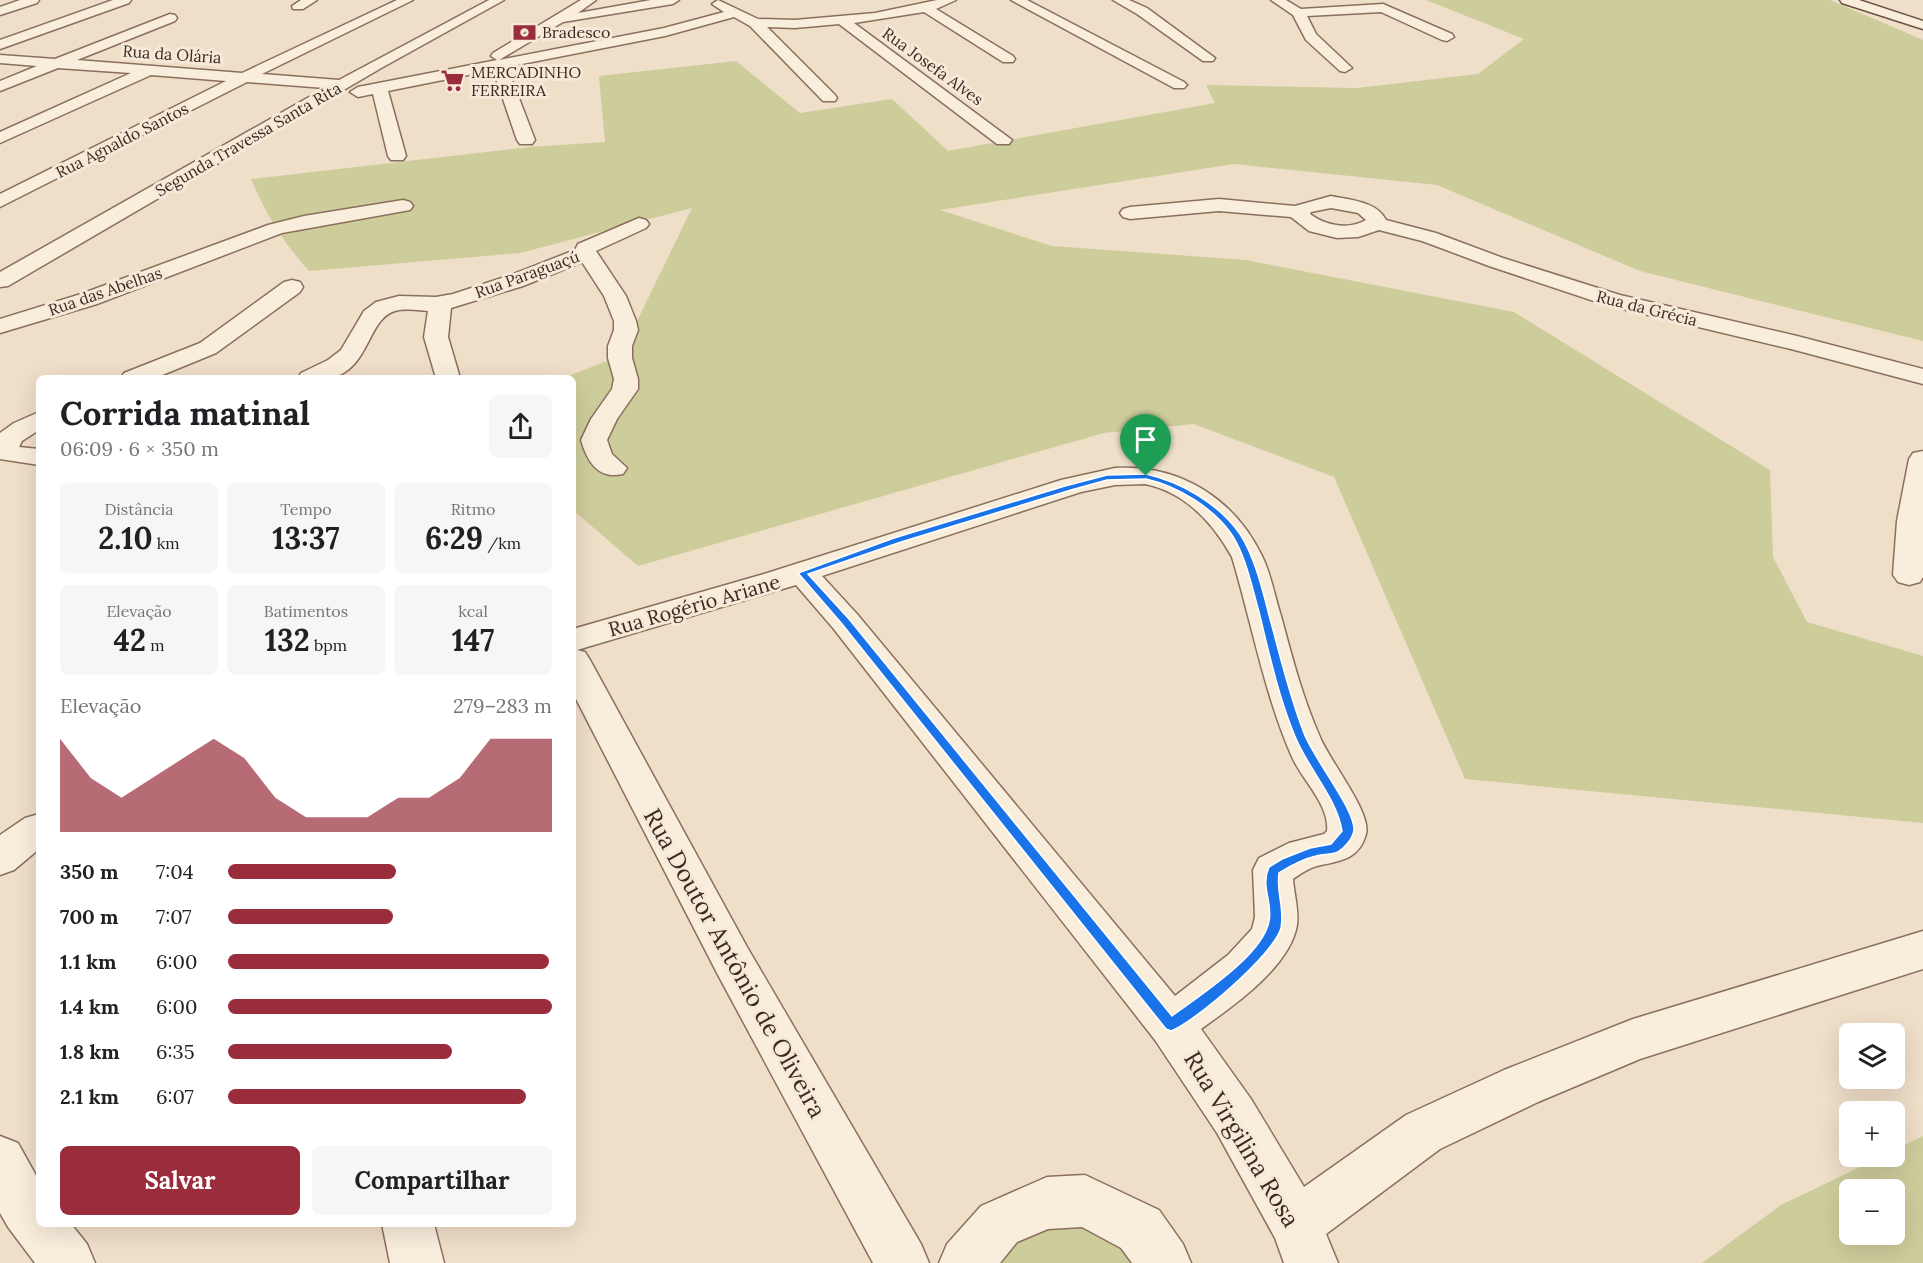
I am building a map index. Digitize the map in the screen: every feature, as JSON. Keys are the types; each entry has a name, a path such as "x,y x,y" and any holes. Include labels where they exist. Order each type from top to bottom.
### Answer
{"street":[{"path":"0,11 33,0"},
{"path":"0,45 125,0"},
{"name":"Rua Agnaldo Santos","path":"0,201 243,78 407,0"},
{"name":"Segunda Travessa Santa Rita","path":"0,282 315,100 498,0"},
{"path":"475,68 590,0"},
{"path":"557,20 673,0"},
{"path":"711,0 756,24 829,98"},
{"path":"664,32 756,24 843,21 926,8 950,0"},
{"path":"1017,0 1179,85"},
{"path":"1119,0 1142,11 1208,58"},
{"path":"1277,0 1299,13 1383,8 1447,37"},
{"path":"1846,0 1923,25"},
{"path":"830,7 875,17"},
{"path":"926,8 1008,59"},
{"path":"315,100 664,32 736,13"},
{"path":"1299,13 1300,23 1308,33 1345,68"},
{"path":"0,86 170,18"},
{"name":"Rua Josefa Alves","path":"843,21 1003,140"},
{"name":"Rua da Olária","path":"0,59 342,85"},
{"path":"498,64 526,140"},
{"path":"0,138 149,70"},
{"path":"379,88 397,156"},
{"path":"1130,213 1219,205 1300,212 1310,205 1342,203 1371,213 1376,218 1376,223 1362,230 1337,231 1312,225 1300,216 1300,212"},
{"name":"Rua das Abelhas","path":"0,326 89,299 246,240 304,222 403,206"},
{"name":"Rua da Grécia","path":"1376,223 1428,237 1496,262 1614,300 1797,343 1923,377"},
{"name":"Rua Paraguaçú","path":"317,375 334,367 350,355 375,312 389,305 440,303 506,284 586,253 585,248 639,224"},
{"path":"586,253 607,281 625,321 626,330 620,346 620,358 626,379 625,389 604,418 594,440 600,458 613,468"},
{"path":"140,375 208,348 292,287"},
{"path":"440,303 436,336 439,349 447,365 448,375"},
{"path":"36,422 8,439 4,445 5,450 10,454 36,457"},
{"path":"1909,575 1912,521 1923,459"},
{"name":"Rua Rogério Ariane","path":"576,639 802,573 908,537 1107,478 1137,476 1160,479 1185,491 1215,510 1238,537 1256,585 1284,691 1300,736 1315,767 1345,815 1348,831 1343,841 1334,848 1314,851 1273,870 1271,884 1276,916 1274,930 1267,943 1236,976 1171,1025"},
{"name":"Rua Virgilina Rosa","path":"802,573 845,621 1171,1025 1234,1116 1304,1243"},
{"name":"Rua Doutor Antônio de Oliveira","path":"576,666 738,970 902,1263"},
{"path":"0,859 15,845 36,831"},
{"path":"1304,1243 1423,1131 1521,1086 1633,1040 1923,950"},
{"path":"0,1161 26,1209 36,1222"},
{"path":"966,1263 999,1224 1047,1203 1085,1201 1140,1229 1164,1263"},
{"path":"40,1227 68,1263"},
{"path":"409,1227 417,1263"}],"green space":[{"path":"1426,0 1830,0 1923,40 1923,341 1640,271 1437,185 1234,164 940,210 1052,246 1246,260 1514,312 1770,470 1773,557 1807,622 1923,656 1923,823 1465,779 1334,477 1194,424 1104,433 638,566 576,513 576,375 571,375 620,356 692,208 520,253 309,271 276,228 251,179 530,147 605,142 599,76 736,61 800,113 892,99 948,151 1215,103 1206,85 1357,88 1478,74 1524,39"},
{"path":"1923,1136 1923,1263 1702,1263 1781,1205 1860,1167 1905,1167 1905,1145"},
{"path":"1088,1213 1145,1263 990,1263 1012,1239"}],"place":[{"name":"Bradesco","path":"524,32"},
{"name":"MERCADINHO FERREIRA","path":"453,81"}],"route":[{"path":"1146,476 1160,479 1201,500 1225,520 1238,537 1256,585 1284,691 1300,736 1315,767 1345,815 1348,831 1343,841 1334,848 1314,851 1273,870 1271,884 1276,916 1274,930 1267,943 1236,976 1171,1025 845,621 802,573 898,540 1068,488 1107,478 1146,476"}]}
